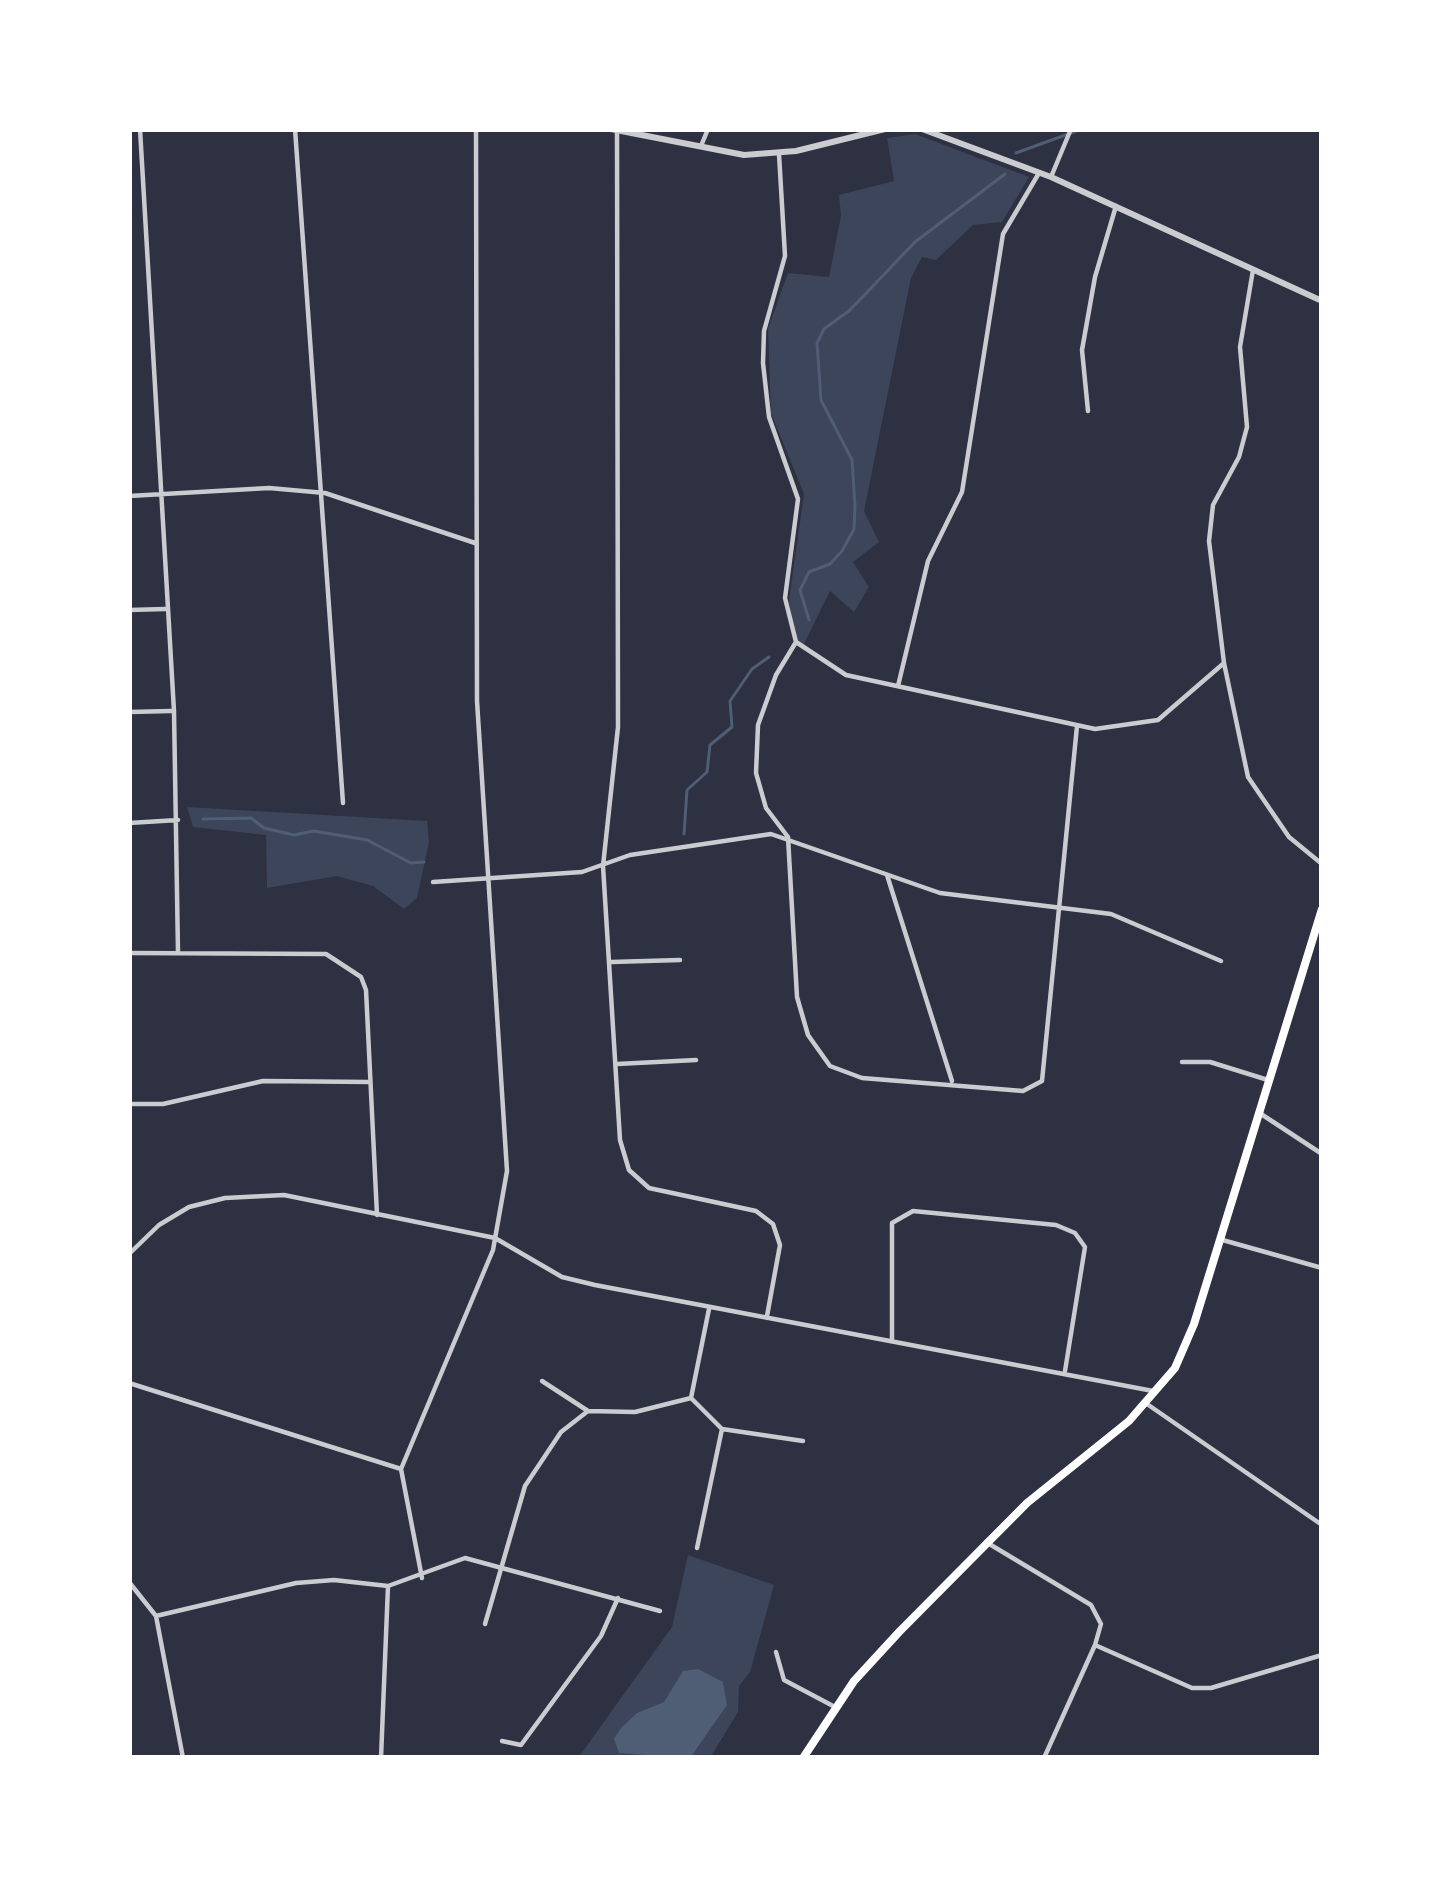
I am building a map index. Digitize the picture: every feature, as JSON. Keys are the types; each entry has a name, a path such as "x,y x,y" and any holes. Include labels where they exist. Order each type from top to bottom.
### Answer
{"main road":[{"path":"803,1758 870,1663 986,1542 1147,1404 1185,1348 1322,909"}],"street":[{"path":"140,129 174,711 178,953"},
{"path":"296,129 344,803"},
{"path":"422,1578 401,1469 495,1238 507,1156 477,701 476,129"},
{"path":"700,149 708,129"},
{"path":"766,1316 780,1246 777,1230 756,1211 658,1192 633,1174 620,1140 603,866 618,727 614,130 700,149 779,154 885,129"},
{"path":"922,129 1051,177 1322,301"},
{"path":"1051,177 1070,132"},
{"path":"779,154 785,256 764,331 764,363 770,417 798,499 785,598 796,642 846,675 1078,726 1125,728 1158,720 1223,663"},
{"path":"898,686 928,561 962,491 1003,234 1039,173"},
{"path":"1088,411 1082,350 1095,277 1116,206"},
{"path":"1253,270 1240,347 1247,427 1209,521 1223,663 1247,776 1289,837 1322,864"},
{"path":"129,496 269,488 325,493 475,543"},
{"path":"129,610 168,609"},
{"path":"796,642 776,675 758,725 755,752 761,798 788,837 797,997 821,1058 862,1078 1023,1091 1038,1085 1048,1069 1078,726"},
{"path":"129,712 174,711"},
{"path":"129,823 178,820"},
{"path":"433,882 488,881 603,866 630,855 732,836 788,837 940,893 1111,914 1221,961"},
{"path":"887,875 952,1083"},
{"path":"129,952 326,955 350,966 366,990 376,1215"},
{"path":"611,962 680,959"},
{"path":"617,1064 696,1060"},
{"path":"1182,1062 1210,1062 1268,1080"},
{"path":"129,1104 163,1103 263,1081 370,1082"},
{"path":"1258,1112 1322,1154"},
{"path":"129,1253 176,1213 225,1198 284,1195 495,1238 562,1277 1158,1392"},
{"path":"892,1339 892,1222 913,1211 1056,1225 1075,1233 1085,1247 1065,1371"},
{"path":"1219,1239 1322,1268"},
{"path":"691,1398 709,1307"},
{"path":"542,1382 588,1411 635,1412 691,1398"},
{"path":"129,1383 401,1469"},
{"path":"691,1398 722,1429 802,1441"},
{"path":"1147,1404 1322,1525"},
{"path":"485,1624 525,1486 562,1432 588,1411"},
{"path":"697,1548 722,1429"},
{"path":"986,1542 1091,1605 1101,1624 1044,1758"},
{"path":"156,1616 296,1583 334,1580 388,1586 422,1578 465,1558 502,1564 660,1611"},
{"path":"129,1582 156,1616 184,1758"},
{"path":"381,1758 388,1586"},
{"path":"502,1741 520,1744 602,1636 618,1598"},
{"path":"1095,1645 1192,1688 1210,1688 1322,1655"},
{"path":"776,1652 784,1680 835,1707"}],"shaded area":[{"path":"915,134 1029,177 1002,222 973,225 936,260 922,257 911,278 864,511 879,542 853,562 869,587 854,612 830,591 803,646 795,639 789,600 804,494 771,413 768,329 788,273 829,277 841,216 839,195 894,181 887,138"},
{"path":"187,807 427,821 429,842 417,898 404,909 373,886 337,876 267,888 266,835 193,827"},
{"path":"688,1555 774,1585 750,1672 739,1686 738,1712 710,1758 578,1758 672,1627"},
{"path":"698,1669 723,1682 727,1705 690,1758 619,1753 614,1739 621,1728 637,1713 664,1702 683,1671"}],"waterway":[{"path":"1016,153 1082,129"},
{"path":"809,620 800,590 809,572 830,564 842,551 854,529 855,506 852,460 821,400 817,343 824,329 850,310 915,242 1005,174"},
{"path":"684,834 687,790 707,772 710,745 732,727 730,701 752,669 769,657"},
{"path":"203,819 251,818 264,828 294,835 314,831 367,840 411,863 424,862"}]}
